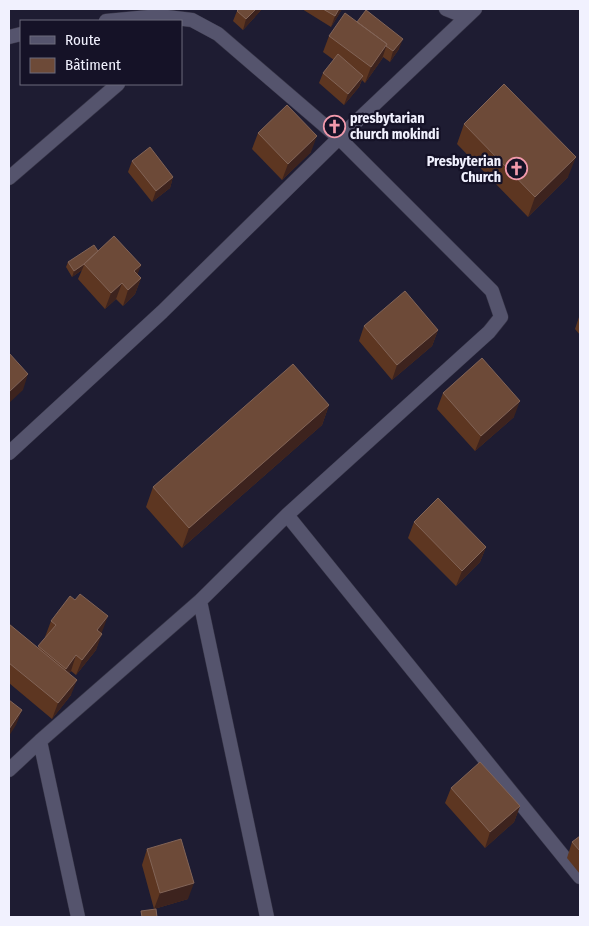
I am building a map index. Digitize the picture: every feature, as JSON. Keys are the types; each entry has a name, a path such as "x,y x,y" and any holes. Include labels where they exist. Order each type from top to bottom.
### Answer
{"street":[{"path":"446,9 471,13"},
{"path":"9,453 162,312 339,138 471,13"},
{"path":"117,20 159,16 171,20"},
{"path":"9,770 200,601 287,514 490,332 501,317 492,291 339,138 218,34 187,25"},
{"path":"9,178 117,85"},
{"path":"287,514 580,878"},
{"path":"200,601 267,917"},
{"path":"40,741 78,917"}],"building":[{"path":"239,9 256,9 246,19 237,11"},
{"path":"323,9 339,9 335,16"},
{"path":"366,10 403,39 393,51 386,46 387,44 357,22"},
{"path":"345,13 387,44 371,67 329,36"},
{"path":"338,54 363,76 348,94 323,73"},
{"path":"504,84 576,157 535,197 464,124"},
{"path":"287,105 317,136 288,164 258,133"},
{"path":"150,147 173,177 156,191 132,161"},
{"path":"114,236 141,265 134,271 141,278 128,290 122,283 111,293 84,264"},
{"path":"94,245 98,251 74,271 68,262"},
{"path":"405,291 438,330 397,365 364,326"},
{"path":"9,353 28,374 9,392"},
{"path":"482,358 520,401 481,436 443,393"},
{"path":"293,364 329,405 189,528 153,487"},
{"path":"438,498 486,547 462,571 414,522"},
{"path":"80,594 108,616 97,630 102,634 82,660 76,655 66,669 38,646 56,625 51,621 70,596 75,600"},
{"path":"9,624 77,680 58,703 9,663"},
{"path":"9,700 22,710 9,729"},
{"path":"480,762 520,806 490,832 451,788"},
{"path":"580,836 580,851 572,842"},
{"path":"181,839 194,883 160,893 147,849"},
{"path":"156,909 157,917 142,917 141,911"}],"place":[{"name":"presbytarian church mokindi","path":"334,126"},
{"name":"Presbyterian Church","path":"517,169"}]}
